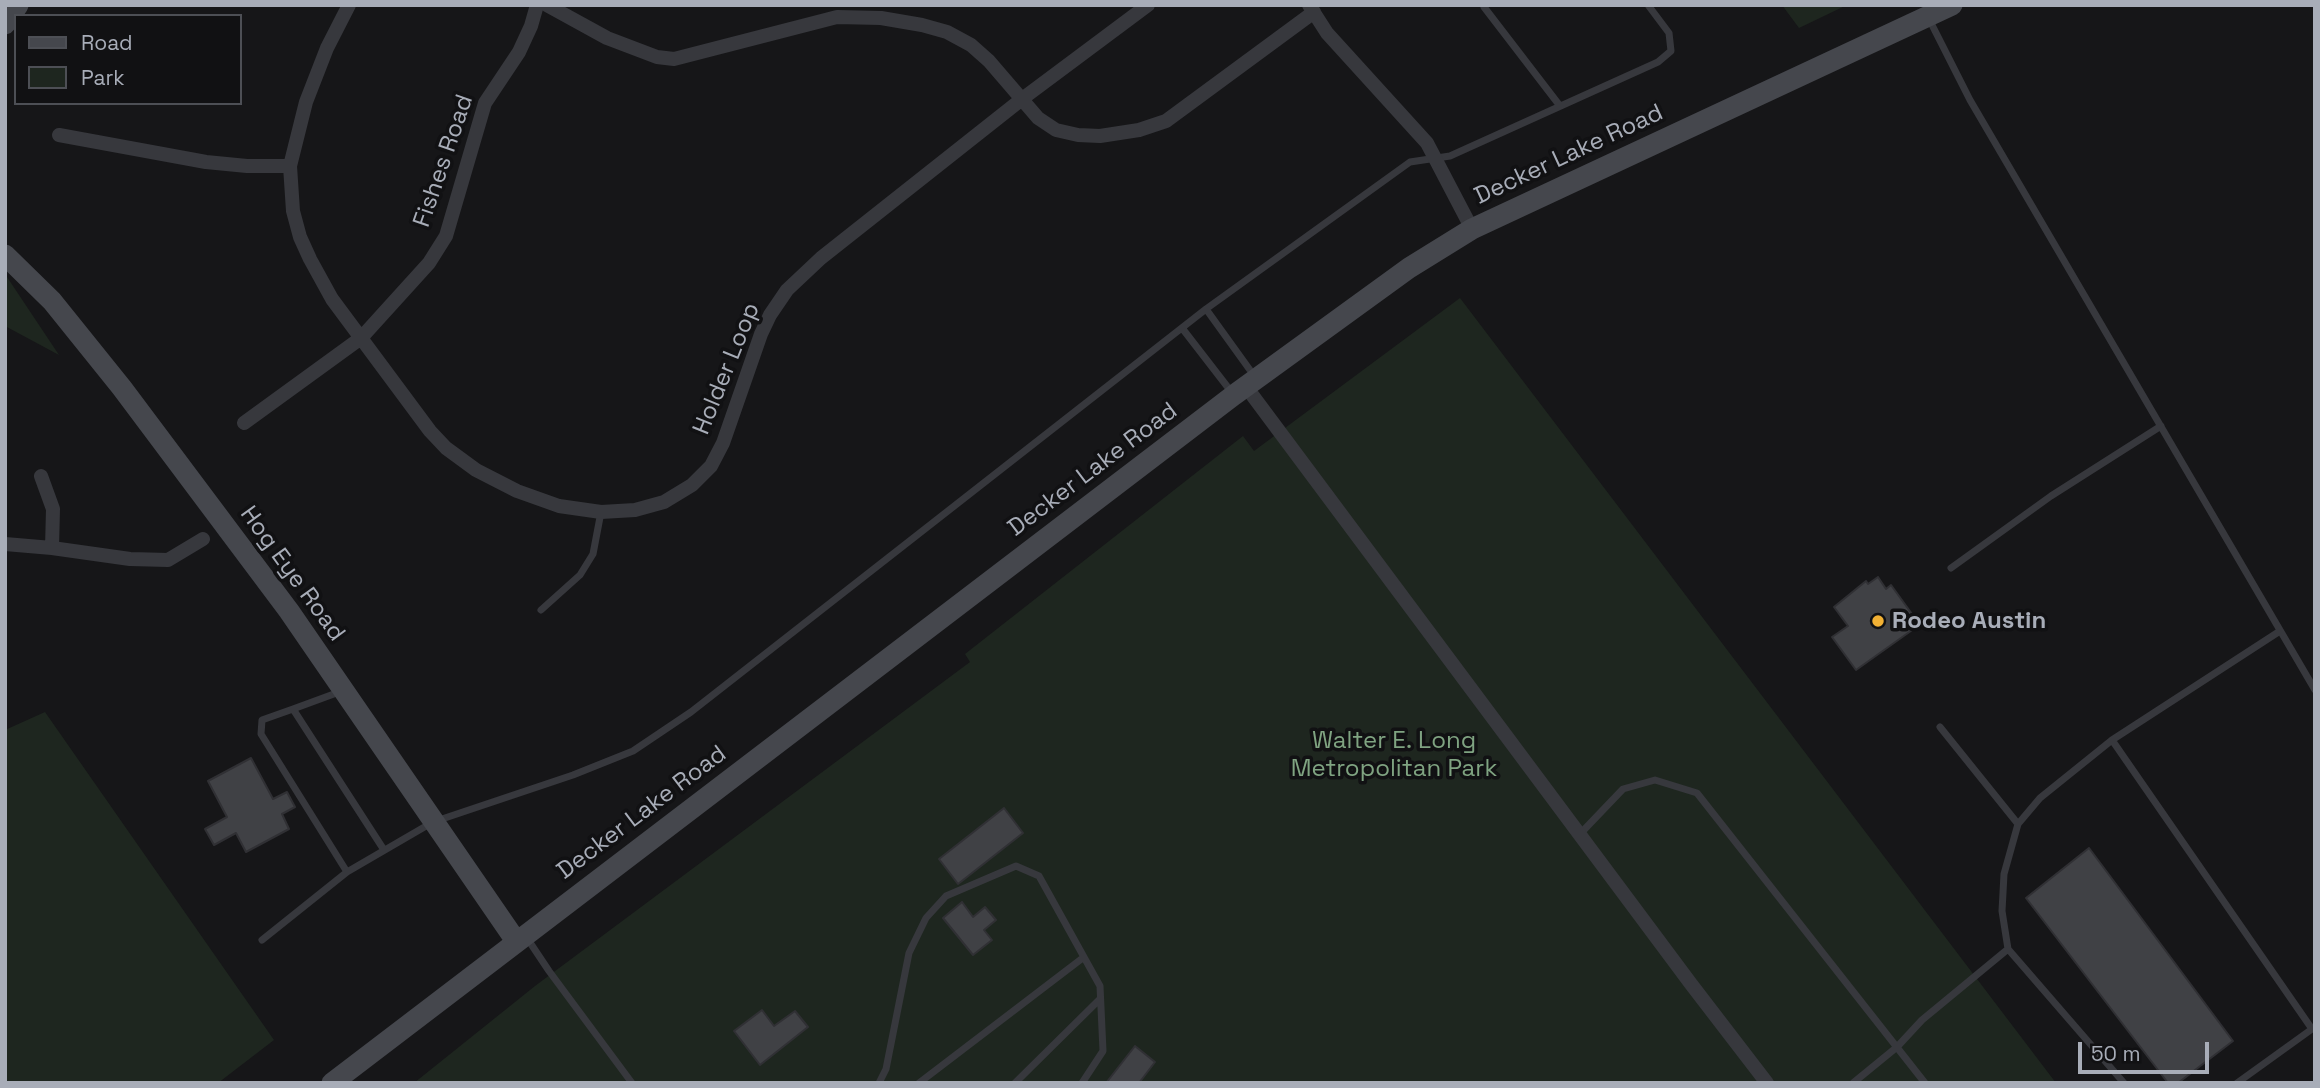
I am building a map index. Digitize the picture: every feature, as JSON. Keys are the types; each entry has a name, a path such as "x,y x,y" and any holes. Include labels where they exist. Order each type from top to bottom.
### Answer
{"main road":[{"path":"5,24 18,5"},
{"name":"Decker Lake Road","path":"332,1083 1246,388 1409,268 1472,229 1952,5"},
{"name":"Hog Eye Road","path":"8,263 52,301 121,388 289,611 433,822 521,937"}],"street":[{"name":"Holder Loop","path":"349,5 327,48 306,102 290,166 293,211 300,237 332,299 430,431 446,448 476,470 517,491 559,506 601,512 635,510 664,502 692,485 711,466 723,443 761,334 787,290 821,258 1022,99 1148,5"},
{"name":"Fishes Road","path":"244,423 361,338 429,263 446,236 485,103 519,52 537,5"},
{"path":"547,5 607,38 657,57 674,59 837,18 881,19 922,26 947,32 971,45 989,61 1038,118 1056,130 1100,136 1139,130 1166,121 1311,9 1327,33 1427,143 1472,229"},
{"path":"59,135 206,162 290,166"},
{"path":"1246,388 1767,1083"},
{"path":"41,476 53,509 52,548"},
{"path":"5,544 130,559 168,560 203,539"}],"lane":[{"path":"262,940 347,872 433,822 573,775 644,744 691,712 1206,309 1410,162 1450,156 1658,62 1671,51 1669,33 1648,5"},
{"path":"1484,7 1560,106"},
{"path":"1928,16 1970,100 2315,690"},
{"path":"1206,309 1246,388"},
{"path":"1182,328 1246,388"},
{"path":"1951,568 2051,496 2161,426"},
{"path":"541,610 580,575 593,554 601,512"},
{"path":"2124,1083 2008,949 2002,911 2004,874 2018,824 2040,799 2112,740 2280,631"},
{"path":"343,690 262,720 261,734 347,872"},
{"path":"293,709 384,850"},
{"path":"1940,727 2018,824"},
{"path":"2112,740 2313,1031 2237,1083"},
{"path":"1579,835 1623,789 1655,780 1697,793 1925,1083"},
{"path":"879,1083 886,1069 909,953 926,918 946,896 1016,866 1039,876 1100,986 1103,1051 1083,1083"},
{"path":"521,937 632,1083"},
{"path":"1853,1083 1897,1047 1922,1020 2008,949"},
{"path":"919,1083 1084,957"},
{"path":"1015,1083 1100,999"}],"green space":[{"path":"1782,5 1847,5 1799,28"},
{"path":"5,274 59,355 5,326"},
{"name":"Walter E. Long Metropolitan Park","path":"1460,298 2056,1083 414,1083 535,986 970,662 965,654 1243,436 1254,451"},
{"path":"45,712 274,1040 218,1083 5,1083 5,730"}],"building":[{"name":"Rodeo Austin","path":"1878,577 1886,589 1891,585 1912,614 1907,617 1915,628 1856,670 1832,637 1848,626 1834,607 1866,581 1868,584"},
{"path":"251,758 273,799 287,792 295,807 282,814 289,829 246,852 236,833 214,845 205,829 227,817 208,781"},
{"path":"1004,808 1023,833 958,884 939,859"},
{"path":"2089,848 2233,1041 2178,1083 2168,1083 2026,898"},
{"path":"962,902 973,917 985,907 996,920 984,930 992,940 973,955 943,918"},
{"path":"762,1010 774,1026 795,1011 808,1027 760,1065 734,1031"},
{"path":"1135,1046 1155,1062 1139,1083 1106,1083"}],"place":[{"name":"Rodeo Austin","path":"1878,621"}]}
